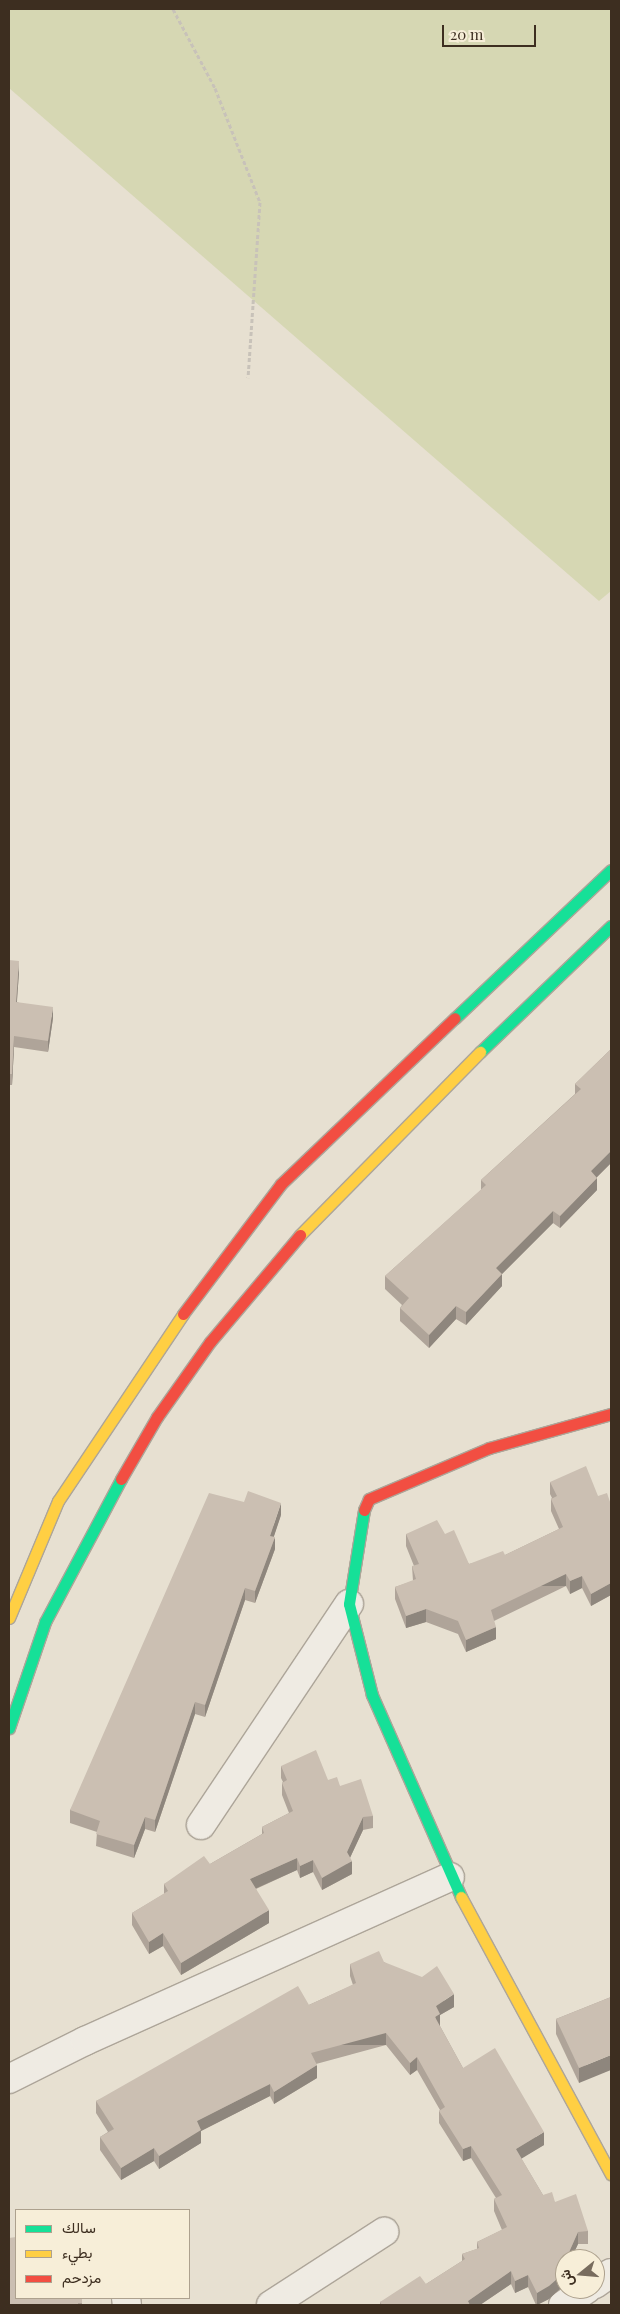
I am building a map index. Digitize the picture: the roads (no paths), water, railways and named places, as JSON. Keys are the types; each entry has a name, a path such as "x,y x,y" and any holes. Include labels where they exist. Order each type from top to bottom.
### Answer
{"main road":[{"path":"9,1618 22,1578 58,1502 103,1430 207,1279 281,1184 611,870"},
{"path":"9,1728 45,1622 108,1501 157,1417 210,1342 301,1233 396,1132 611,926"},
{"path":"611,1414 489,1448 369,1499 359,1522 349,1604 372,1695 450,1877 611,2174"}],"street":[{"path":"201,1825 349,1604"},
{"path":"9,2080 85,2041 450,1877"},
{"path":"271,2305 384,2232"}]}
